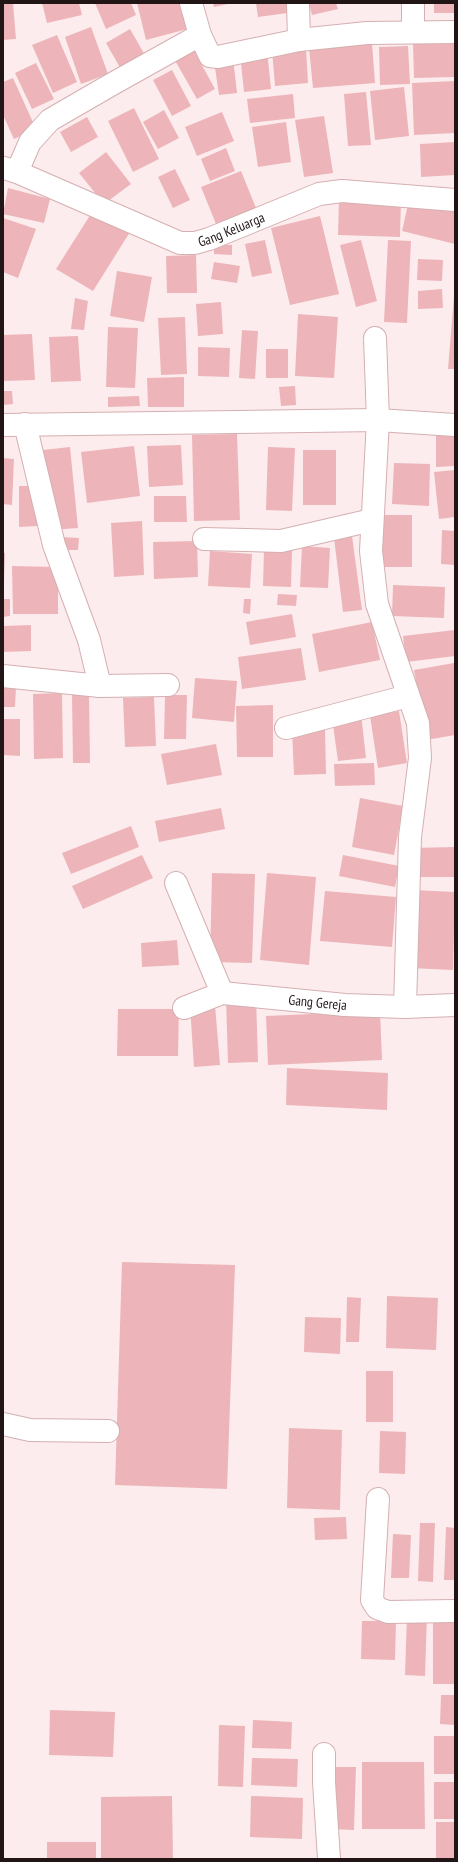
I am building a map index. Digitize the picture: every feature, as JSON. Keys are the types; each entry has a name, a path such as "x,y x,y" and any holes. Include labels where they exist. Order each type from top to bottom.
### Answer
{"street":[{"path":"191,3 200,35 210,56 218,57 299,40 367,33 455,32"},
{"path":"298,3 299,40"},
{"path":"413,32 414,3"},
{"path":"10,170 30,142 50,120 200,35"},
{"name":"Gang Keluarga","path":"10,170 180,243 195,243 209,239 319,194 342,191 455,200"},
{"path":"374,338 378,420 371,551 377,604 418,723 420,758 410,837 405,1007"},
{"path":"3,425 378,420 455,424"},
{"path":"24,424 54,544 89,640 100,686"},
{"path":"204,539 281,541 372,520"},
{"path":"3,676 100,686 168,685"},
{"path":"286,728 408,696"},
{"path":"176,883 222,993"},
{"name":"Gang Gereja","path":"184,1008 222,993 344,1005 405,1007 455,1005"},
{"path":"3,1424 30,1430 108,1431"},
{"path":"378,1499 372,1600 377,1608 388,1612 455,1611"},
{"path":"324,1754 324,1782 329,1859"}],"building":[{"path":"3,3 13,3 16,39 3,40"},
{"path":"42,3 79,3 82,15 47,23"},
{"path":"95,3 131,3 136,15 106,29"},
{"path":"137,3 185,3 191,28 146,40"},
{"path":"213,3 228,3 228,4 214,7"},
{"path":"256,3 293,3 295,12 258,17"},
{"path":"309,3 336,3 338,9 312,15"},
{"path":"434,3 455,3 455,13 434,13"},
{"path":"91,27 108,74 81,84 65,37"},
{"path":"130,29 146,57 122,71 106,43"},
{"path":"57,35 77,82 53,93 32,45"},
{"path":"455,41 455,77 414,78 413,43"},
{"path":"372,43 375,83 313,88 309,48"},
{"path":"408,46 410,84 380,85 379,47"},
{"path":"192,47 215,89 197,99 173,57"},
{"path":"306,48 308,83 275,86 272,50"},
{"path":"267,50 271,89 244,92 240,53"},
{"path":"233,58 237,93 219,95 214,61"},
{"path":"36,63 54,99 32,109 15,73"},
{"path":"172,70 191,106 172,116 153,80"},
{"path":"13,78 36,129 14,139 3,115 3,82"},
{"path":"455,81 455,133 414,135 412,83"},
{"path":"404,87 409,136 375,140 370,91"},
{"path":"366,92 371,145 348,146 344,94"},
{"path":"293,94 295,118 250,123 247,99"},
{"path":"134,108 159,159 133,172 108,121"},
{"path":"164,110 179,138 158,149 143,122"},
{"path":"222,112 234,141 197,156 185,127"},
{"path":"324,116 333,173 304,177 295,120"},
{"path":"87,117 98,137 71,152 60,132"},
{"path":"286,122 291,162 258,167 252,127"},
{"path":"455,142 455,175 421,177 420,144"},
{"path":"226,148 235,171 210,181 201,159"},
{"path":"106,152 131,184 104,204 79,173"},
{"path":"175,169 190,200 173,208 158,177"},
{"path":"241,171 256,208 216,224 201,187"},
{"path":"8,188 50,199 44,223 3,214"},
{"path":"339,198 401,200 400,237 338,235"},
{"path":"409,200 455,211 455,244 402,231"},
{"path":"94,209 130,232 93,291 56,269"},
{"path":"320,216 339,294 290,305 271,228"},
{"path":"3,218 36,229 18,278 3,272"},
{"path":"265,240 272,273 252,277 245,244"},
{"path":"361,240 377,301 356,307 340,245"},
{"path":"388,240 411,241 407,323 384,322"},
{"path":"214,244 232,245 232,255 214,254"},
{"path":"196,255 197,293 167,293 166,256"},
{"path":"418,259 443,260 442,281 417,280"},
{"path":"214,262 240,266 237,283 211,279"},
{"path":"117,271 152,277 144,322 110,316"},
{"path":"442,289 443,308 418,309 418,291"},
{"path":"454,296 455,369 448,369"},
{"path":"75,298 88,301 84,330 71,329"},
{"path":"221,302 223,334 198,336 196,304"},
{"path":"298,314 338,317 334,378 295,376"},
{"path":"185,317 187,374 161,375 158,318"},
{"path":"108,327 138,328 135,388 106,387"},
{"path":"242,330 258,331 255,379 239,378"},
{"path":"32,334 35,380 3,381 3,335"},
{"path":"78,336 81,381 51,382 49,337"},
{"path":"198,347 230,348 229,377 198,376"},
{"path":"266,349 288,349 288,378 266,378"},
{"path":"184,377 184,407 148,407 147,378"},
{"path":"295,386 296,405 281,406 279,387"},
{"path":"3,391 12,391 13,404 3,405"},
{"path":"139,396 140,406 108,407 108,397"},
{"path":"436,433 455,433 455,466 436,467"},
{"path":"237,434 240,520 194,521 192,435"},
{"path":"181,445 183,485 149,487 147,446"},
{"path":"134,446 140,496 87,503 81,452"},
{"path":"70,447 78,528 51,530 43,450"},
{"path":"268,447 295,448 292,511 266,510"},
{"path":"303,450 336,450 336,505 303,505"},
{"path":"3,458 14,459 12,505 3,504"},
{"path":"394,463 430,464 429,506 392,504"},
{"path":"455,470 455,517 439,519 434,472"},
{"path":"19,486 36,486 37,526 19,527"},
{"path":"154,496 186,496 187,522 154,522"},
{"path":"376,515 412,515 412,567 376,567"},
{"path":"142,521 144,575 114,577 111,523"},
{"path":"442,530 455,531 455,565 441,564"},
{"path":"352,536 362,610 343,612 334,538"},
{"path":"62,537 79,538 78,550 62,550"},
{"path":"197,541 198,577 154,579 153,542"},
{"path":"302,546 330,548 328,588 300,587"},
{"path":"264,550 292,551 291,587 263,586"},
{"path":"210,551 252,554 250,588 208,586"},
{"path":"3,553 5,553 4,582 3,582"},
{"path":"12,566 58,567 58,614 13,614"},
{"path":"393,585 445,587 444,618 392,616"},
{"path":"278,594 297,595 296,606 277,605"},
{"path":"3,599 10,599 10,616 3,617"},
{"path":"244,599 251,599 250,614 243,613"},
{"path":"292,614 296,637 250,645 246,622"},
{"path":"372,622 380,660 319,672 312,634"},
{"path":"31,625 31,651 3,652 3,626"},
{"path":"455,630 455,656 406,662 403,636"},
{"path":"301,648 306,680 242,689 238,657"},
{"path":"454,663 455,735 426,740 414,670"},
{"path":"195,678 237,681 234,722 192,718"},
{"path":"3,687 16,687 15,707 3,707"},
{"path":"62,693 63,758 34,759 33,694"},
{"path":"72,695 89,695 90,763 73,763"},
{"path":"165,695 187,695 186,739 164,739"},
{"path":"154,697 156,746 125,747 123,698"},
{"path":"273,705 273,757 237,757 236,706"},
{"path":"399,711 407,763 378,768 370,716"},
{"path":"361,714 366,758 338,761 332,718"},
{"path":"3,719 20,719 20,756 3,755"},
{"path":"325,728 326,774 294,775 292,729"},
{"path":"216,744 222,775 167,785 161,754"},
{"path":"374,763 375,785 335,786 334,764"},
{"path":"360,798 403,806 394,855 352,847"},
{"path":"221,808 225,829 159,842 155,821"},
{"path":"131,826 139,847 71,874 62,853"},
{"path":"455,847 455,877 412,877 411,848"},
{"path":"142,855 153,878 83,909 72,886"},
{"path":"343,855 399,866 395,887 339,876"},
{"path":"212,873 255,874 252,963 210,962"},
{"path":"267,873 316,877 309,965 260,960"},
{"path":"413,890 455,892 453,970 410,968"},
{"path":"325,891 396,897 392,947 320,941"},
{"path":"177,940 179,965 142,967 141,943"},
{"path":"256,996 258,1062 228,1063 226,998"},
{"path":"215,1005 220,1065 194,1067 190,1006"},
{"path":"118,1009 179,1009 178,1056 117,1056"},
{"path":"380,1011 382,1060 268,1065 266,1016"},
{"path":"287,1068 388,1073 387,1110 286,1105"},
{"path":"122,1262 235,1265 227,1489 115,1485"},
{"path":"387,1296 438,1298 436,1350 386,1348"},
{"path":"347,1297 361,1298 359,1342 346,1342"},
{"path":"305,1317 341,1318 340,1354 304,1352"},
{"path":"366,1371 393,1371 393,1422 366,1422"},
{"path":"289,1428 342,1430 340,1510 287,1508"},
{"path":"380,1431 406,1432 405,1474 379,1473"},
{"path":"346,1517 347,1539 315,1540 314,1518"},
{"path":"420,1523 435,1523 433,1582 418,1581"},
{"path":"446,1527 455,1528 455,1580 444,1580"},
{"path":"393,1534 411,1535 409,1578 391,1578"},
{"path":"407,1615 427,1615 425,1676 405,1675"},
{"path":"433,1619 455,1619 455,1684 433,1684"},
{"path":"362,1621 396,1621 395,1660 361,1659"},
{"path":"441,1695 455,1695 455,1725 440,1724"},
{"path":"50,1710 115,1712 113,1757 49,1755"},
{"path":"253,1720 292,1722 291,1749 252,1748"},
{"path":"219,1725 245,1726 243,1787 218,1786"},
{"path":"434,1736 455,1736 455,1774 434,1774"},
{"path":"252,1758 298,1759 297,1787 251,1785"},
{"path":"362,1762 424,1762 425,1829 362,1829"},
{"path":"331,1767 356,1767 354,1830 330,1829"},
{"path":"434,1782 455,1782 455,1819 434,1819"},
{"path":"172,1796 173,1859 101,1859 101,1797"},
{"path":"251,1796 303,1798 302,1839 250,1837"},
{"path":"436,1822 455,1822 455,1859 436,1859"},
{"path":"47,1842 96,1842 96,1859 47,1859"}]}
